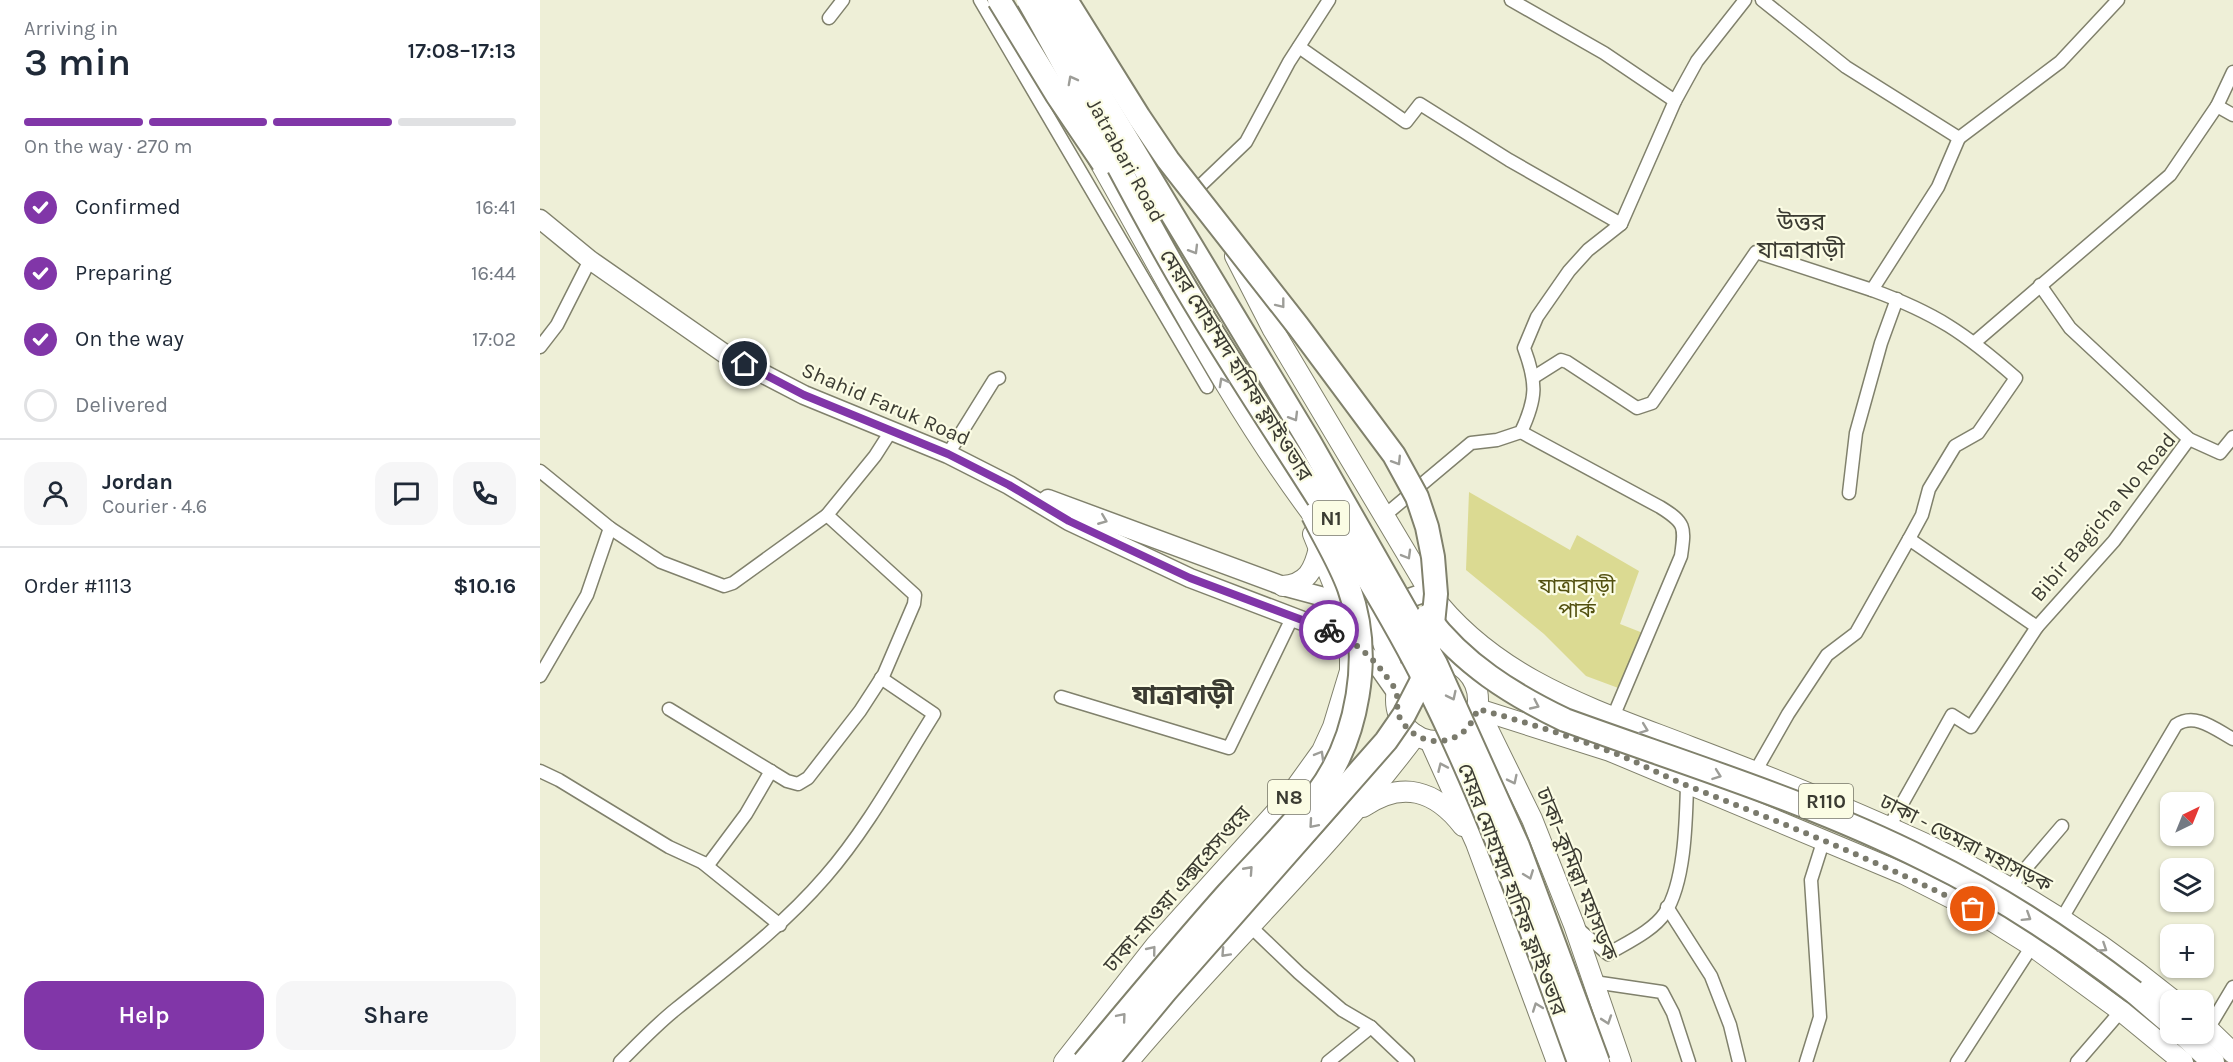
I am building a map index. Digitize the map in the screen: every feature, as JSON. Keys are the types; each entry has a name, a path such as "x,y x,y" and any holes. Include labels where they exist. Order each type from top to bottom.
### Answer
{"highway":[{"path":"999,0 1057,95 1180,279"},
{"name":"মেয়র মোহাম্মদ হানিফ ফ্লাইওভার","path":"1028,0 1180,279 1272,429 1318,498 1422,674 1452,735 1510,878 1579,1062"},
{"name":"মেয়র মোহাম্মদ হানিফ ফ্লাইওভার","path":"1047,0 1093,83 1309,441 1436,664 1518,846 1598,1062"},
{"path":"1066,0 1168,160 1298,326 1394,455 1417,497 1427,527 1436,594 1430,642 1421,682 1404,715 1386,741 1173,982 1107,1062"},
{"path":"1084,1062 1224,897 1317,794 1343,744 1351,719 1358,689 1361,657 1357,615 1349,587 1272,429"},
{"path":"1309,441 1349,495 1416,602 1433,624 1454,647 1500,685 1565,720 1842,821 1928,860 2061,939 2134,992 2160,1014"},
{"path":"2194,1044 2213,1062"}],"main road":[{"name":"Jatrabari Road","path":"1008,0 1230,394 1284,478 1330,538 1372,611 1397,689"},
{"name":"Jatrabari Road","path":"1076,0 1130,86 1200,186 1272,328 1356,473 1429,591 1448,660"},
{"name":"Shahid Faruk Road","path":"540,219 590,260 725,354 804,395 948,454 1009,485 1069,521 1190,578 1350,639 1377,665 1397,689"},
{"name":"ঢাকা-মাওয়া এক্সপ্রেসওয়ে","path":"1064,1062 1156,945 1308,774 1326,743 1350,671 1350,639 1340,601 1319,548 1284,478"},
{"name":"Shahid Faruk Road","path":"1009,485 1283,586 1372,611 1448,660"},
{"path":"1283,586 1297,585 1305,580 1312,572 1319,548"},
{"name":"ঢাকা - ডেমরা মহাসড়ক","path":"1429,591 1464,633 1518,673 1613,717 1889,827 2009,888 2128,964 2160,990"},
{"path":"1372,611 1429,591"},
{"path":"1423,738 1442,741 1462,734 1470,726 1478,709 1479,694 1473,679 1448,660 1420,662 1403,676 1397,689 1399,717 1423,738 1476,843 1557,1062"},
{"name":"R110","path":"1478,709 1610,751 1687,785 1824,839 1963,904 2032,946 2121,1011 2183,1062"},
{"name":"ঢাকা–কুমিল্লা মহাসড়ক","path":"1478,709 1532,819 1574,926 1622,1062"},
{"path":"1500,753 1515,733 1533,726"},
{"name":"N8","path":"1128,1062 1177,1004 1345,819 1423,738"},
{"path":"1345,819 1388,792 1406,790 1422,793 1442,805 1456,817 1476,843"},
{"path":"2214,1035 2233,1053"}],"street":[{"path":"829,18 843,0"},
{"path":"980,0 1207,387"},
{"path":"1511,0 1604,54 1675,101"},
{"path":"1521,432 1533,406 1534,377 1524,348 1537,317 1569,271 1588,250 1621,224 1675,101 1697,61 1745,0"},
{"path":"1762,0 1846,67 1959,138"},
{"path":"1872,290 1938,187 1959,138 2060,62 2118,0"},
{"path":"1200,186 1246,142 1326,1"},
{"path":"1299,47 1406,122 1420,104 1509,160 1621,224"},
{"path":"1975,342 2170,175 2217,106 2233,72"},
{"path":"2217,106 2233,116"},
{"path":"1534,377 1561,360 1637,408 1652,403 1756,252 1897,299 1940,319 1975,342 2016,378 1978,433 1955,446 1929,489 1922,515 1856,633 1827,655 1788,714 1755,772"},
{"path":"540,347 557,325 590,260"},
{"path":"2040,285 2070,328 2189,439"},
{"path":"1849,493 1856,433 1881,343 1897,299"},
{"path":"948,454 994,380 999,378"},
{"path":"540,471 610,528 661,562 724,586 733,583 827,515 875,456 891,431"},
{"path":"1384,516 1471,443 1497,440 1521,432 1678,518 1685,530 1681,556 1613,717"},
{"name":"Bibir Bagicha No Road","path":"1909,539 2037,627 2114,541 2189,439 2220,453 2233,437"},
{"path":"669,709 771,771 798,784 808,778 860,711 881,678 914,604 915,595 827,515"},
{"path":"540,676 587,595 610,528"},
{"path":"1061,697 1229,748 1293,616"},
{"path":"1889,827 1952,716 1971,727 2037,627"},
{"path":"620,1062 674,1010 727,970 780,925 827,875 875,808 934,714 881,678"},
{"path":"2061,920 2176,725 2184,720 2199,720 2233,739"},
{"path":"540,771 560,780 669,847 708,865 771,771"},
{"path":"1574,926 1608,954 1637,936 1664,915 1678,882 1687,785"},
{"path":"2009,888 2062,826"},
{"path":"1806,1062 1820,1017 1811,880 1824,839"},
{"path":"703,863 780,925"},
{"path":"1667,907 1711,976 1730,1025 1739,1062"},
{"path":"1250,926 1342,1010 1371,1027 1408,1062"},
{"path":"1957,1062 2032,946"},
{"path":"1594,982 1662,992 1673,1013 1689,1062"},
{"path":"2214,1015 2233,987"},
{"path":"2077,1062 2121,1011"},
{"path":"1328,1062 1371,1027"}],"green space":[{"name":"যাত্রাবাড়ী পার্ক","path":"1469,492 1570,550 1577,535 1639,571 1620,624 1643,633 1621,689 1586,676 1544,634 1466,570"}],"way so far":[{"path":"1329,630 1350,639 1377,665 1396,692 1396,709 1399,717 1409,730 1423,739 1442,741 1462,734 1470,726 1478,709 1503,715 1610,751 1687,785 1789,824 1904,874 1973,909"}],"district":[{"name":"উত্তর যাত্রাবাড়ী","path":"1801,236"},
{"name":"যাত্রাবাড়ী","path":"1183,695"}],"route":[{"path":"745,364 804,395 948,454 1009,485 1069,521 1190,578 1329,630"}]}
